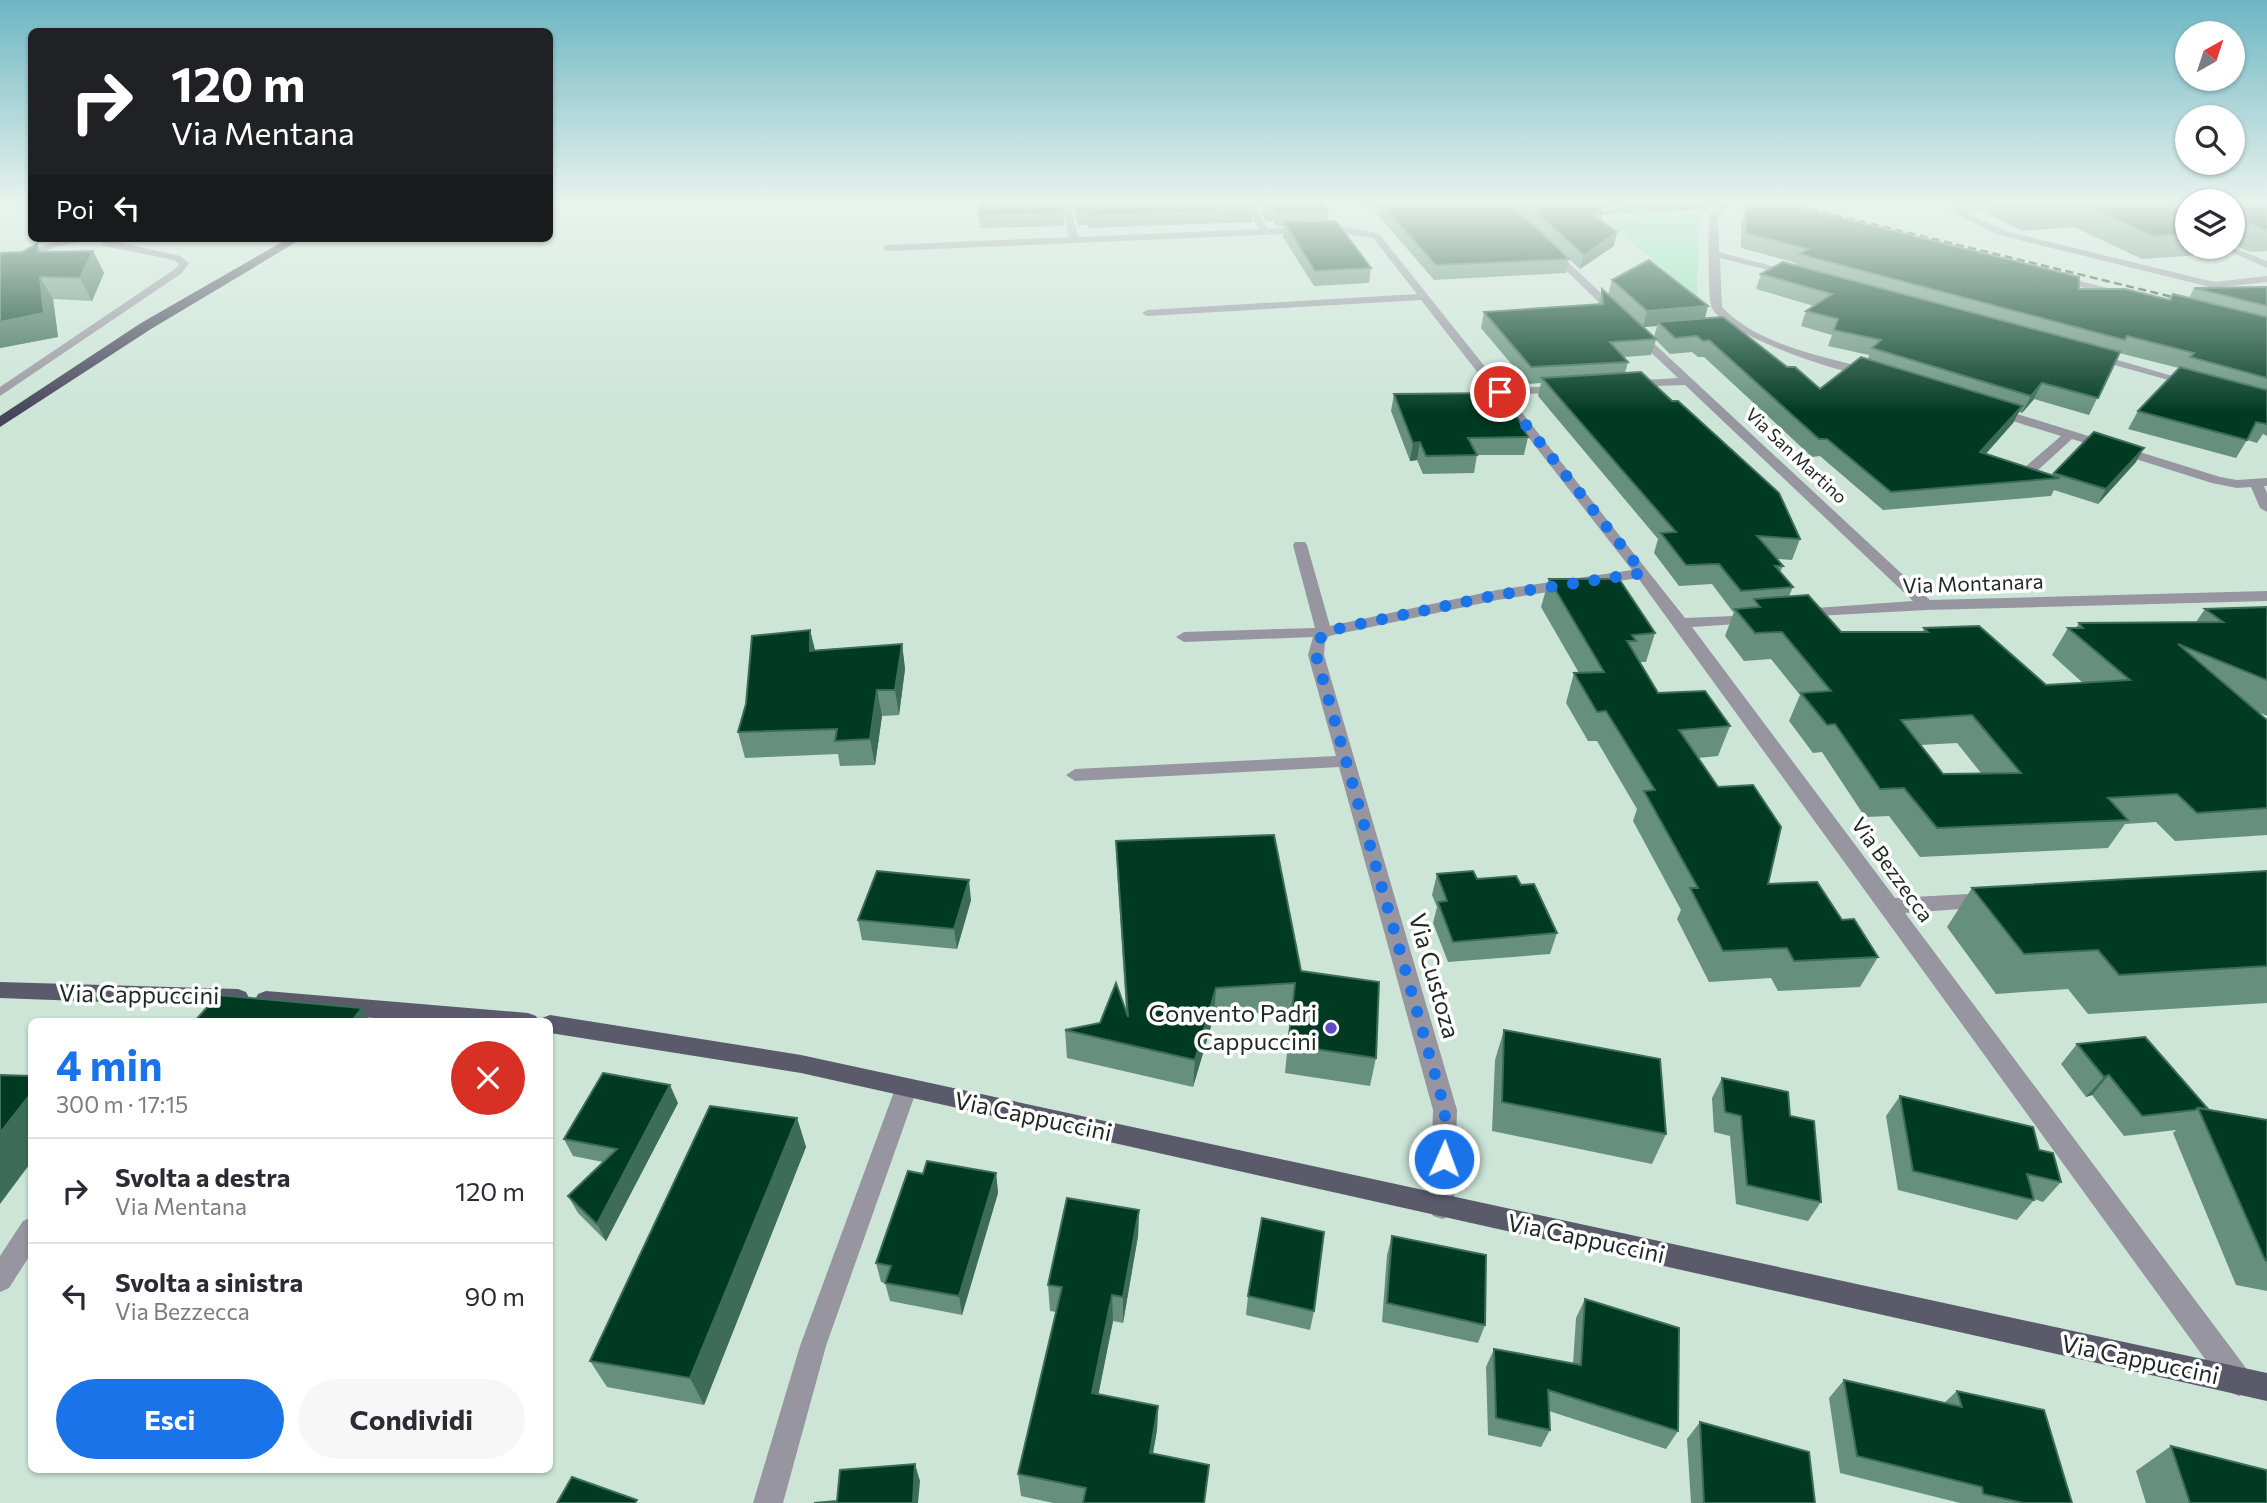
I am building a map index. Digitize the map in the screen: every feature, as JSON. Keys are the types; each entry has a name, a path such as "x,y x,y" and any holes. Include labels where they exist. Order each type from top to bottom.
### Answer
{"highway":[{"path":"0,423 146,326 237,273"}],"main road":[{"name":"Via Cappuccini","path":"0,990 218,997 488,1018"},
{"name":"Via Cappuccini","path":"553,1024 801,1064 1442,1208 2267,1387"}],"street":[{"path":"0,392 176,273"},
{"name":"Via Bezzecca","path":"1406,273 1681,623 2239,1382"},
{"path":"1574,273 1622,319"},
{"path":"1715,273 1717,308 1734,326 1756,337 1886,378"},
{"path":"1791,273 1806,277"},
{"path":"2040,273 2133,297"},
{"path":"2166,273 2214,285 2267,279"},
{"path":"1147,313 1425,297"},
{"path":"1721,327 1734,326"},
{"name":"Via San Martino","path":"1641,331 1644,340 1926,605"},
{"path":"2082,353 2201,386"},
{"path":"1620,385 1688,381"},
{"path":"1500,392 1580,387"},
{"path":"1978,406 2217,480 2262,483 2267,508"},
{"path":"2022,477 2069,435"},
{"path":"1300,545 1324,632"},
{"path":"1184,637 1324,632 1497,595 1643,573"},
{"name":"Via Montanara","path":"1790,615 1926,605 2267,596"},
{"path":"1681,623 1763,617"},
{"name":"Via Custoza","path":"1324,632 1317,642 1316,655 1445,1110 1442,1208"},
{"path":"1075,775 1346,761"},
{"path":"1890,906 2002,899"},
{"path":"200,1018 218,997"},
{"path":"768,1503 813,1346 906,1089"},
{"path":"0,1279 28,1235"}],"green space":[{"path":"1669,273 1698,273 1697,297"}],"building":[{"path":"0,273 82,273 80,278 40,277 44,313 0,322"},
{"path":"1625,273 1666,273 1708,306 1647,311 1612,280"},
{"path":"1825,273 2120,352 2098,398 2042,383 2031,396 1872,348 1881,340 1834,330 1838,319 1806,311 1832,294 1761,274"},
{"path":"1872,273 2063,273 2079,277 2079,289 2125,289 2170,300 2173,294 2267,317 2267,378 2190,357 2194,353 2127,336 2125,340"},
{"path":"2267,287 2267,306 2194,288"},
{"path":"1602,289 1656,339 1610,342 1628,362 1531,367 1484,312 1603,304"},
{"path":"1723,317 1787,367 1795,367 1820,389 1861,357 2022,406 1980,452 2060,478 1891,492 1827,439 1819,439 1709,340 1703,341 1697,336 1675,338 1658,322"},
{"path":"2180,367 2267,390 2267,424 2256,422 2247,440 2138,411"},
{"path":"1641,372 1672,401 1678,401 1779,493 1800,539 1757,536 1783,566 1775,566 1793,587 1741,591 1719,564 1686,565 1661,533 1676,532 1542,378"},
{"path":"1504,393 1528,437 1468,438 1477,455 1426,456 1420,442 1413,443 1394,394"},
{"path":"2094,432 2144,448 2106,489 2054,473"},
{"path":"1549,579 1619,579 1655,633 1632,635 1636,641 1627,641 1658,693 1705,691 1730,726 1679,730 1718,787 1753,785 1781,827 1768,884 1817,882 1842,920 1854,919 1878,957 1794,961 1787,948 1723,951 1690,888 1698,888 1644,791 1655,790 1606,711 1597,712 1574,673 1604,672"},
{"path":"1808,595 1841,632 1928,632 1924,628 1979,626 2046,685 2130,680 2068,628 2083,628 2079,623 2223,622 2205,609 2267,607 2267,680 2178,644 2267,720 2267,808 2197,813 2177,794 2108,798 2128,820 1937,828 1904,788 1880,789 1835,724 1827,725 1801,693 1831,691 1782,632 1755,633 1735,609 1760,607 1754,599","holes":["1972,715 2021,773 1943,774 1901,720"]},
{"path":"810,630 810,651 902,644 895,690 877,690 870,739 835,741 837,729 738,732 746,704 752,636"},
{"path":"1274,835 1301,971 1379,982 1376,1058 1288,1045 1295,983 1216,988 1195,1060 1065,1030 1100,1023 1116,983 1128,1017 1116,841"},
{"path":"877,871 969,880 954,929 858,920"},
{"path":"1473,871 1477,879 1516,876 1521,885 1534,884 1557,933 1453,942 1438,902 1447,901 1437,874"},
{"path":"2267,871 2267,966 2119,975 2098,950 2024,954 1972,888"},
{"path":"218,995 362,1008 354,1018 198,1018"},
{"path":"1504,1030 1660,1059 1666,1134 1502,1102"},
{"path":"2145,1037 2208,1109 2142,1116 2109,1075 2104,1077 2077,1044"},
{"path":"603,1073 670,1085 597,1224 568,1196 617,1149 564,1139"},
{"path":"0,1075 28,1076 28,1097 0,1133"},
{"path":"1722,1078 1788,1092 1790,1116 1814,1121 1821,1202 1747,1185 1741,1116 1725,1112"},
{"path":"1900,1096 2033,1127 2039,1150 2053,1153 2061,1182 2027,1174 2034,1200 1913,1171"},
{"path":"710,1106 797,1118 690,1378 590,1361"},
{"path":"2198,1108 2267,1120 2267,1261 2265,1260"},
{"path":"927,1161 996,1173 959,1296 885,1283 891,1266 876,1263 908,1171 923,1174"},
{"path":"1067,1198 1139,1210 1123,1297 1112,1295 1092,1393 1158,1406 1150,1453 1209,1465 1204,1503 1083,1503 1086,1488 1018,1474 1062,1287 1048,1285"},
{"path":"1262,1218 1324,1232 1314,1311 1248,1296"},
{"path":"1392,1236 1486,1255 1485,1325 1387,1303"},
{"path":"1585,1299 1679,1328 1678,1431 1548,1390 1550,1430 1496,1418 1494,1349 1581,1365"},
{"path":"1844,1380 1962,1407 1957,1391 2044,1410 2072,1503 2024,1503 1983,1494 1982,1487 1857,1456"},
{"path":"1700,1422 1809,1452 1815,1503 1704,1503"},
{"path":"2171,1446 2266,1470 2267,1503 2190,1503"},
{"path":"915,1464 913,1503 814,1503 837,1501 840,1470"},
{"path":"572,1477 637,1500 635,1503 557,1503"}],"railway":[{"path":"2074,273 2189,301"}],"place":[{"name":"Convento Padri Cappuccini","path":"1331,1028"}],"route":[{"path":"1444,1159 1445,1110 1316,655 1317,642 1324,632 1497,595 1643,573 1500,392"}]}
